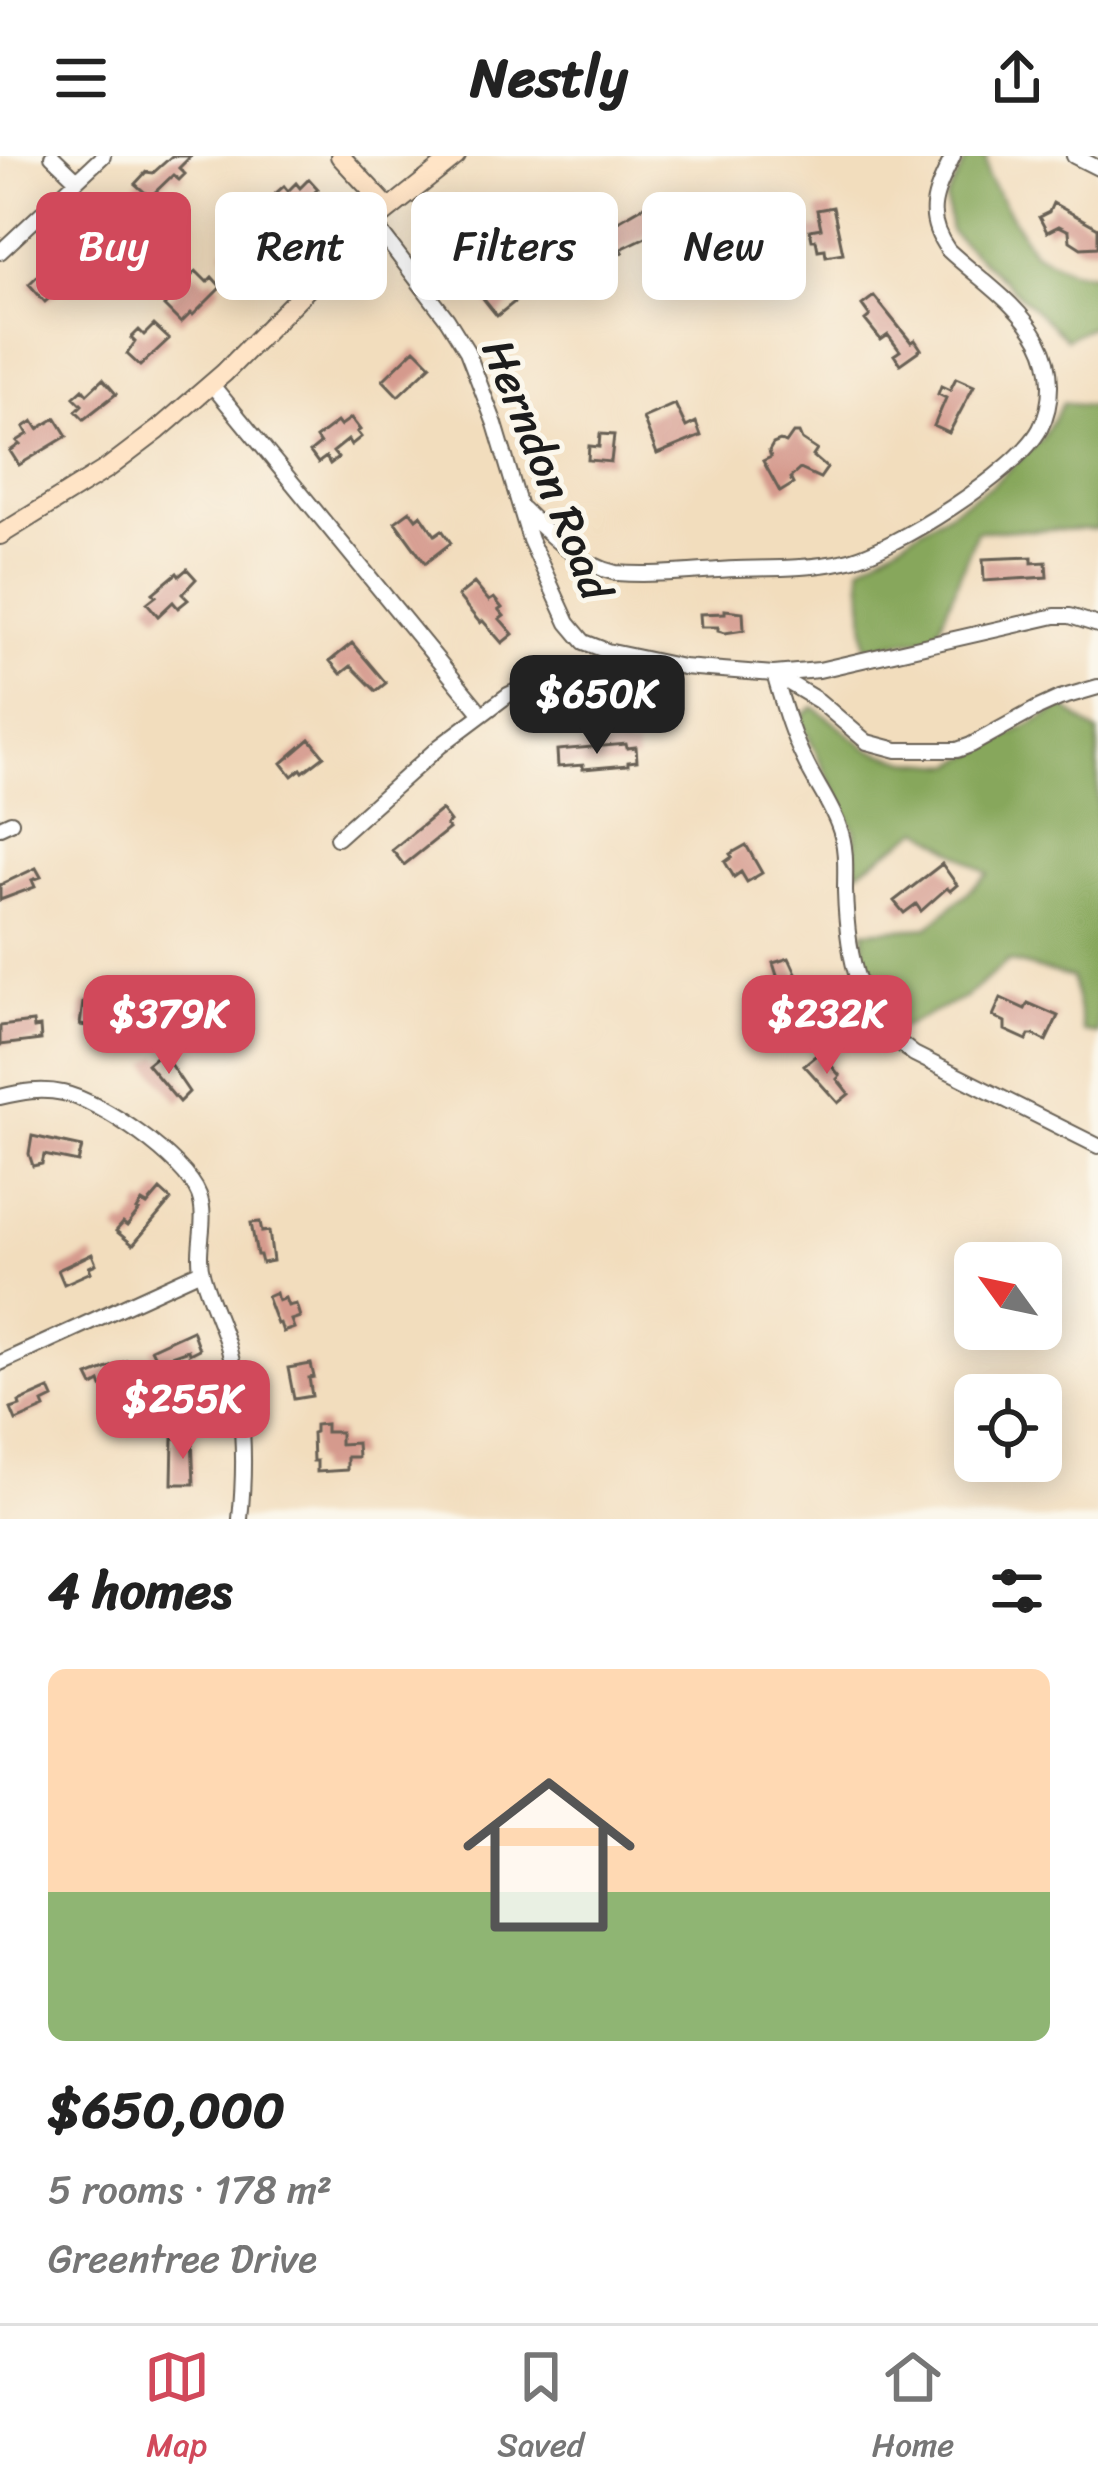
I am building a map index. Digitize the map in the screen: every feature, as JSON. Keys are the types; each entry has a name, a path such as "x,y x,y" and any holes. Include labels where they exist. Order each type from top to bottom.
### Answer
{"main road":[{"path":"340,156 365,192"},
{"path":"387,210 457,156"},
{"path":"0,535 108,468 212,385 296,300"}],"street":[{"path":"52,156 77,179"},
{"path":"0,252 103,156"},
{"path":"520,506 566,549 616,573 818,566 875,553 902,539 1000,470 1028,446 1041,427 1050,399 1049,374 1040,342 1026,321 948,250 934,226 934,201 953,156"},
{"path":"1074,156 1098,168"},
{"name":"Herndon Road","path":"387,224 467,351 548,584 568,623 596,648 683,667 774,674 819,701 867,742 915,752 971,745 1037,707 1098,687"},
{"path":"212,385 482,714"},
{"path":"1098,626 1055,616 819,670 774,674 799,749 839,826 845,854 849,954 877,1018 914,1054 1098,1146"},
{"path":"338,838 440,746 508,695 568,669 656,661"},
{"path":"0,1097 49,1090 77,1096 108,1112 190,1177 202,1215 201,1270 238,1390 243,1440 240,1519"},
{"path":"0,1364 201,1270"}],"green space":[{"path":"968,156 986,156 988,177 1033,252 1071,270 1098,275 1098,323 1066,339 951,232 946,200"},
{"path":"1063,403 1098,407 1098,529 977,531 936,636 866,648 861,566 992,485 1042,438"},
{"path":"814,707 868,749 908,761 953,765 1064,707 1098,733 1098,1034 1083,1032 1072,978 1008,961 965,998 898,1029 864,982 864,931 928,927 988,874 921,829 856,873 855,831 799,718"}],"building":[{"path":"172,156 191,156 179,168 185,174 179,180 173,175 155,192 144,192 135,184 146,172 153,173"},
{"path":"309,179 318,189 277,192 284,186 288,191 296,183 300,188"},
{"path":"1053,203 1098,228 1098,247 1081,248 1059,226 1047,232 1039,217"},
{"path":"642,207 642,239 618,255 618,221"},
{"path":"833,207 843,253 826,256 825,249 818,250 810,230 821,228 817,210"},
{"path":"196,271 207,282 212,277 215,293 181,323 164,306 169,300 191,300 191,276"},
{"path":"874,296 921,349 900,364 894,355 900,351 888,335 881,340 865,320 870,316 862,305"},
{"path":"484,300 517,300 497,316"},
{"path":"154,325 169,339 140,366 127,354 135,342 131,338 139,330 144,335"},
{"path":"415,349 431,365 398,396 383,380"},
{"path":"956,378 974,386 949,433 934,426 946,398 938,394 941,386 950,390"},
{"path":"103,379 116,394 84,419 76,411 82,405 74,397 83,389 87,394"},
{"path":"675,404 686,427 696,422 701,436 657,454 643,418"},
{"path":"56,418 67,436 19,465 10,451 28,434 24,427 33,421 38,429"},
{"path":"351,418 361,437 333,452 338,458 330,464 326,457 318,463 310,452 320,444 316,438"},
{"path":"793,433 817,450 813,456 827,468 820,478 800,469 790,478 793,484 780,492 763,461 771,457 773,444 786,443"},
{"path":"600,434 614,435 611,462 588,460 589,446 599,447"},
{"path":"410,511 416,519 421,515 435,535 442,530 451,543 425,563 395,522"},
{"path":"1032,557 1032,563 1046,562 1047,577 984,581 983,559"},
{"path":"187,569 196,579 182,594 188,600 178,608 173,602 158,616 147,603 156,596 153,593"},
{"path":"474,583 502,608 500,619 513,634 502,643 458,596"},
{"path":"743,612 744,630 725,633 718,627 701,627 700,614"},
{"path":"352,643 386,683 376,691 351,666 341,674 330,661"},
{"path":"310,739 324,756 292,776 282,763"},
{"path":"636,747 637,761 628,765 558,767 557,750"},
{"path":"441,810 450,822 449,829 404,865 392,850"},
{"path":"746,845 762,873 747,882 741,872 734,877 725,862"},
{"path":"942,864 957,885 921,911 916,904 904,913 894,901"},
{"path":"36,868 41,877 32,880 35,887 0,900 0,885"},
{"path":"789,958 805,1000 779,1007 772,985 779,982 773,963"},
{"path":"1001,998 1058,1016 1046,1041 1034,1035 1027,1040 1005,1030 1005,1022 993,1016"},
{"path":"83,1002 124,1014 121,1032 100,1034 100,1028 80,1025"},
{"path":"33,1022 34,1028 40,1027 41,1040 0,1045 0,1026"},
{"path":"820,1052 849,1094 838,1103 804,1065"},
{"path":"158,1055 189,1092 179,1102 147,1064"},
{"path":"32,1136 82,1147 78,1162 44,1155 42,1164 33,1166"},
{"path":"160,1190 171,1200 133,1245 116,1231 123,1223 127,1226 142,1202 147,1205"},
{"path":"260,1222 262,1232 269,1231 273,1261 262,1263 257,1255 251,1223"},
{"path":"92,1254 96,1264 89,1267 91,1272 64,1284 58,1270"},
{"path":"276,1293 278,1301 285,1298 288,1306 296,1304 300,1317 291,1320 294,1328 283,1332 267,1297"},
{"path":"192,1330 199,1349 157,1361 151,1349"},
{"path":"126,1361 136,1383 126,1387 122,1379 93,1386 88,1376"},
{"path":"311,1364 312,1396 294,1399 288,1368"},
{"path":"49,1389 53,1398 43,1403 45,1408 16,1421 11,1409"},
{"path":"326,1424 326,1432 340,1432 340,1444 357,1443 358,1457 347,1457 347,1470 317,1472 312,1433 315,1425"},
{"path":"173,1438 192,1438 194,1484 172,1484"}]}
